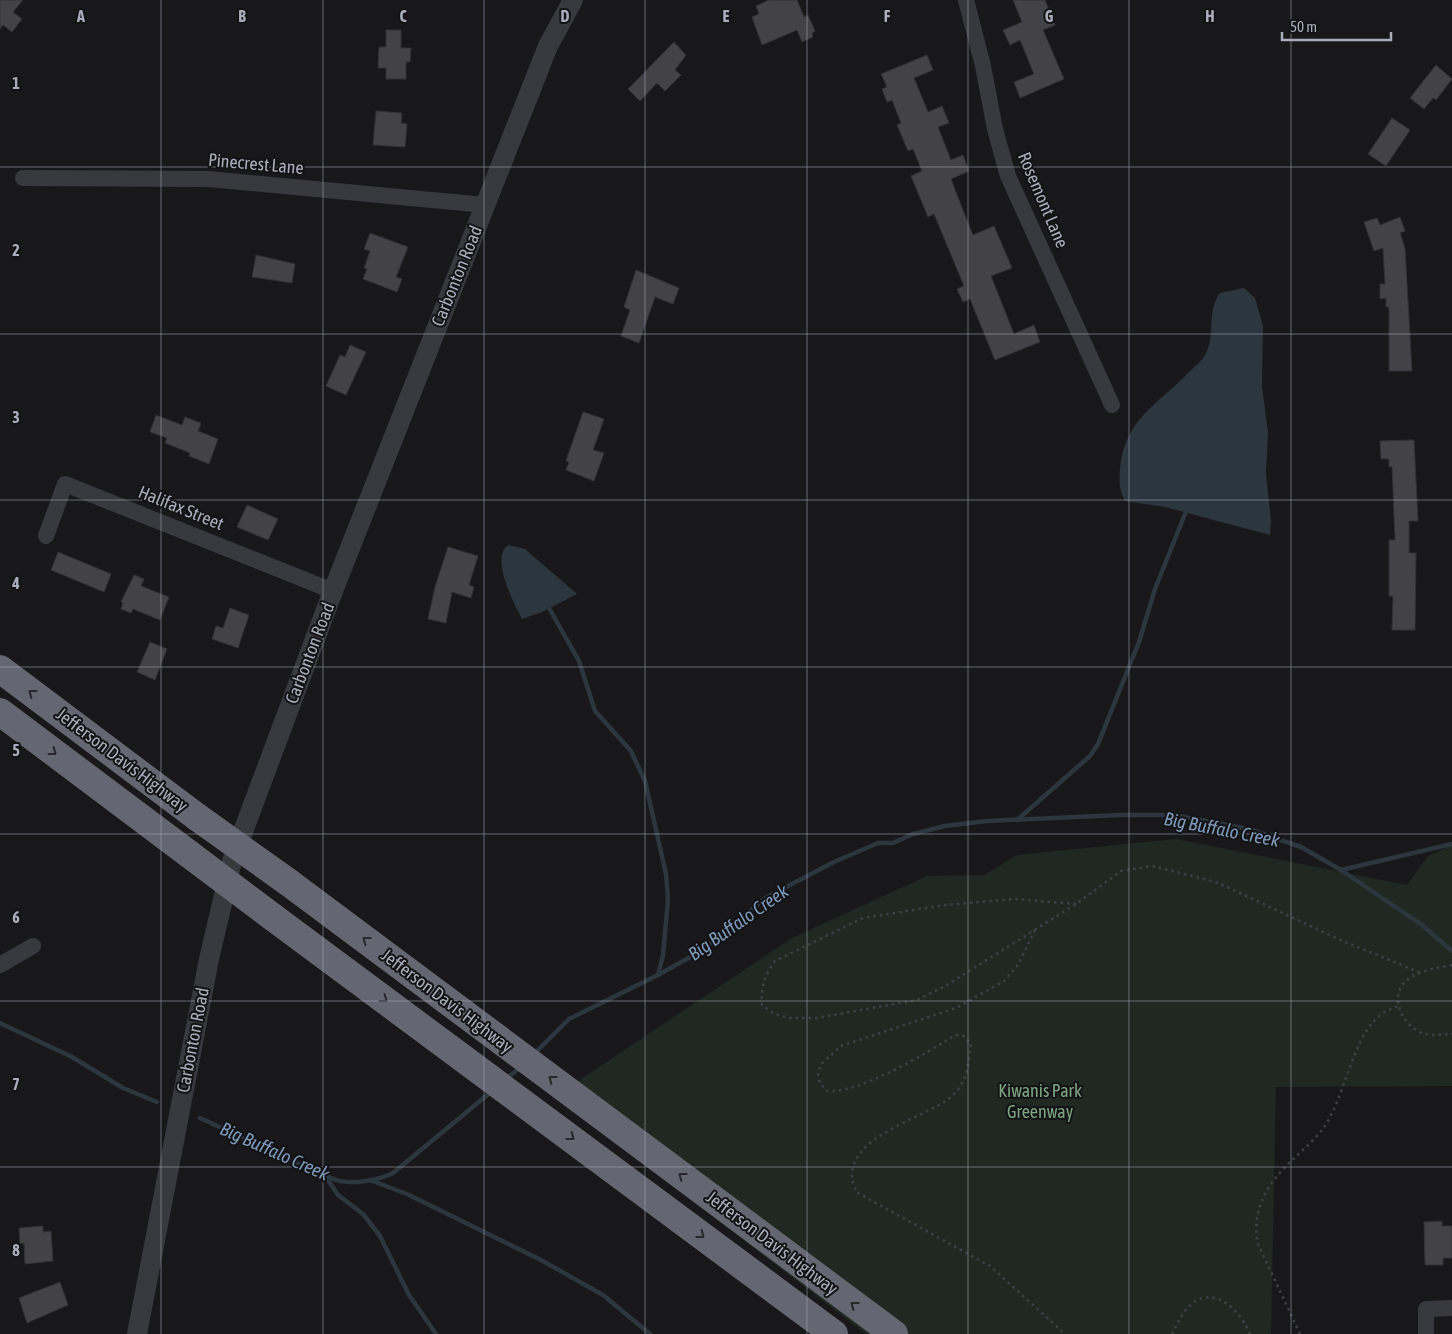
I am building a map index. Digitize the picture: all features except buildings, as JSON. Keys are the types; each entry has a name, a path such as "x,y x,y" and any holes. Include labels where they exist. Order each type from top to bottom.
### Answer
{"highway":[{"name":"Jefferson Davis Highway","path":"0,669 894,1334"},
{"name":"Jefferson Davis Highway","path":"0,712 834,1334"}],"street":[{"name":"Rosemont Lane","path":"966,0 983,66 995,129 1008,176 1112,406"},
{"name":"Carbonton Road","path":"137,1334 209,959 232,861 333,591 485,205 548,46 571,1"},
{"name":"Pinecrest Lane","path":"23,178 208,179 485,205"},
{"name":"Halifax Street","path":"46,536 65,484 333,591"},
{"path":"0,965 33,946"},
{"path":"1426,1334 1426,1310 1452,1308"}],"path":[{"path":"1076,904 1014,899 945,905 863,918 774,961 761,987 762,1005 774,1014 790,1018 817,1018 917,1000 947,985 1076,904 1121,872 1152,866 1216,882 1343,941 1421,973"},
{"path":"1036,929 1018,965 1004,981 956,1008 841,1046 822,1064 818,1075 820,1083 827,1091 838,1092 847,1090 904,1064 955,1035 964,1036 971,1044 966,1076 952,1096 860,1150 852,1174 856,1192 990,1266 1065,1334"},
{"path":"1452,965 1410,977 1398,990 1398,1006 1404,1020 1424,1034 1452,1034"},
{"path":"1300,1334 1258,1244 1255,1229 1258,1213 1272,1183 1321,1130 1336,1107 1356,1055 1377,1017 1398,1006"},
{"path":"1172,1334 1185,1311 1195,1301 1209,1297 1222,1300 1233,1308 1250,1334"}],"green space":[{"name":"Kiwanis Park Greenway","path":"1176,839 1407,885 1428,856 1452,845 1452,1086 1276,1087 1271,1334 866,1334 556,1096 792,938 927,876 984,875 1017,855"}],"shaded area":[{"path":"1244,288 1255,298 1263,326 1262,387 1268,432 1266,474 1271,521 1270,535 1165,507 1125,501 1120,485 1123,451 1136,424 1155,403 1204,357 1210,340 1213,308 1220,293"},
{"path":"508,545 525,549 577,594 542,612 522,619 509,592 502,570 501,560 503,551"}],"waterway":[{"path":"1017,820 1090,756 1098,744 1139,642 1155,589 1187,509"},
{"path":"545,604 579,661 595,711 631,751 645,781 666,874 668,900 663,955 658,975"},
{"name":"Big Buffalo Creek","path":"534,1054 569,1019 658,975 701,951 767,897 834,862 878,843 893,843 913,834 945,826 987,821 1120,815 1173,815 1249,829 1301,847 1341,870 1422,925 1452,951"},
{"path":"1341,870 1452,844"},
{"name":"Big Buffalo Creek","path":"0,1023 72,1057 123,1088 157,1102"},
{"name":"Big Buffalo Creek","path":"506,1079 522,1066"},
{"name":"Big Buffalo Creek","path":"200,1118 331,1178 354,1182 379,1178 393,1173 491,1092"},
{"path":"324,1174 338,1195 363,1214 380,1236 409,1295 436,1334"},
{"path":"370,1180 407,1194 541,1260 603,1295 650,1334"}]}
